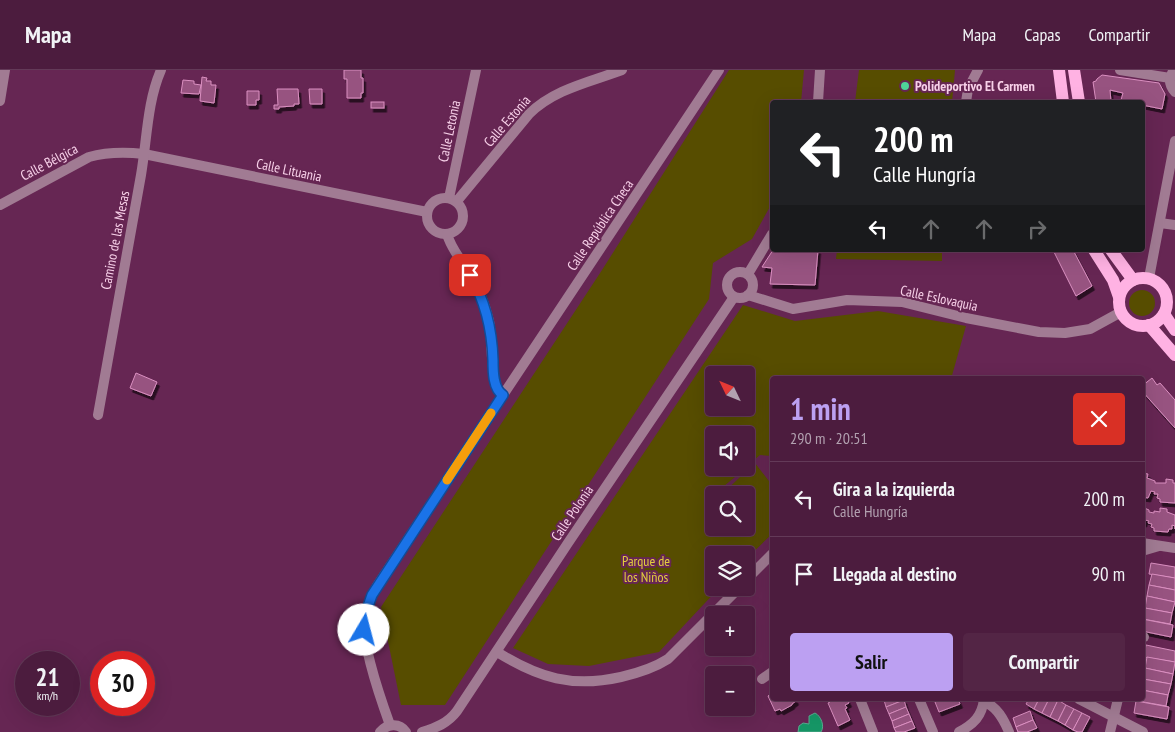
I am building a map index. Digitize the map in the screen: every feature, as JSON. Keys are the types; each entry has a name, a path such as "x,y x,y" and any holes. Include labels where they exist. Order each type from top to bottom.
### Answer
{"main road":[{"path":"1059,70 1063,100"},
{"path":"1074,70 1079,100"},
{"path":"1095,252 1113,280 1120,297"},
{"path":"1112,252 1133,280"},
{"path":"1140,278 1149,278 1163,288 1167,296 1164,314 1158,321 1150,325 1141,326 1133,324 1121,312 1119,305 1120,297 1126,284 1140,278"},
{"path":"1164,314 1175,330"},
{"path":"1150,325 1175,355"}],"street":[{"path":"0,101 5,70"},
{"name":"Camino de las Mesas","path":"98,415 148,123 157,79 161,70"},
{"name":"Calle Letonia","path":"453,199 476,70"},
{"name":"Calle Estonia","path":"453,199 538,105 558,93 622,70"},
{"name":"Calle República Checa","path":"390,725 366,641 364,620 368,603 377,586 503,395 720,70"},
{"path":"818,100 820,70"},
{"path":"966,100 968,88 978,70"},
{"path":"1120,70 1172,74 1171,88 1175,92"},
{"path":"1149,278 1175,141"},
{"name":"Calle Bélgica","path":"0,205 89,157 124,152 144,154"},
{"name":"Calle Lituania","path":"144,154 427,212"},
{"path":"443,197 453,199 461,206 464,218 458,228 448,234 442,234 432,228 427,218 427,212 433,202 443,197"},
{"path":"1160,223 1175,224"},
{"path":"448,234 455,251 477,286 484,303 492,333 493,370 496,387 499,393 503,395"},
{"path":"748,274 770,237"},
{"path":"739,271 748,274 753,284 748,295 742,298 734,297 730,294 726,286 728,278 735,272 739,271"},
{"name":"Calle Eslovaquia","path":"748,295 793,309 847,300 902,302 966,318 1039,332 1065,333 1090,329 1121,312"},
{"name":"Calle Polonia","path":"422,732 439,726 452,717 734,297"},
{"path":"1145,543 1175,548"},
{"path":"1145,550 1162,545"},
{"path":"755,571 770,556"},
{"path":"496,652 527,669 564,681 592,681 630,675 657,666 668,659 731,596"},
{"path":"762,679 770,673"},
{"path":"861,701 873,732"},
{"path":"921,701 932,732"},
{"path":"961,731 978,719 984,701 997,710 1009,732"},
{"path":"1083,701 1143,732"},
{"path":"1110,732 1118,701"},
{"path":"380,732 390,725 404,728 406,732"}],"green space":[{"path":"729,70 804,70 801,100 770,100 770,207 752,239 713,263 709,299 445,705 401,705 381,607 602,270"},
{"name":"Polideportivo El Carmen","path":"859,70 955,70 952,100 855,100"},
{"path":"837,252 942,252 942,261 836,259"},
{"path":"1142,290 1151,294 1155,303 1151,312 1142,316 1133,312 1129,303 1133,294"},
{"name":"Parque de los Niños","path":"743,305 795,321 878,311 966,326 952,376 770,376 770,456 760,455 755,459 755,426 705,426 705,476 736,476 724,486 705,486 705,536 755,536 755,486 731,486 741,476 755,476 755,463 770,482 770,536 755,550 755,546 705,546 705,596 712,596 659,652 589,666 548,664 513,648"}],"shaded area":[{"path":"815,713 822,721 823,727 821,732 798,732 799,726 803,723 809,724 809,716"}],"building":[{"path":"344,70 361,70 363,93 361,93 361,98 347,98 347,79 344,79"},
{"path":"1102,75 1159,83 1165,94 1162,109 1145,106 1145,100 1121,100 1123,93 1110,90 1111,100 1096,100 1093,82"},
{"path":"202,77 207,78 206,81 211,81 211,85 216,85 214,103 200,101"},
{"path":"183,80 194,81 194,84 201,85 199,94 181,93"},
{"path":"277,89 298,89 299,104 274,109 274,105 278,105"},
{"path":"309,89 322,89 322,104 310,104"},
{"path":"247,91 259,91 259,100 256,100 256,105 247,105"},
{"path":"371,102 384,102 384,108 371,108"},
{"path":"772,252 818,252 815,285 770,284 772,268 762,267"},
{"path":"1054,252 1074,252 1092,286 1076,296"},
{"path":"136,373 157,382 151,396 130,388"},
{"path":"1152,378 1157,385 1160,383 1175,400 1175,428 1145,394 1145,384"},
{"path":"1145,474 1148,474 1147,478 1155,481 1155,483 1166,483 1166,479 1173,480 1173,483 1175,483 1175,503 1160,502 1160,499 1157,498 1158,494 1154,494 1155,492 1151,491 1148,498 1145,498"},
{"path":"1145,508 1154,513 1154,511 1160,512 1160,508 1167,509 1167,512 1175,515 1175,526 1172,525 1172,529 1169,529 1168,532 1154,531 1154,528 1151,527 1152,524 1148,523 1149,521 1145,520"},
{"path":"1151,563 1175,567 1175,578 1149,574"},
{"path":"1152,574 1175,578 1175,590 1149,585"},
{"path":"1149,585 1175,590 1175,602 1147,596"},
{"path":"1147,596 1175,602 1172,613 1145,608"},
{"path":"1145,608 1172,613 1170,624 1145,619"},
{"path":"1145,620 1173,625 1171,637 1145,632"},
{"path":"1146,645 1175,651 1175,662 1145,657"},
{"path":"1147,657 1175,662 1173,674 1145,668"},
{"path":"1145,668 1173,674 1171,684 1145,679"},
{"path":"1145,679 1171,684 1168,695 1145,691"},
{"path":"1145,691 1168,695 1166,706 1138,701 1145,701"},
{"path":"770,701 796,701 781,711 780,709 775,711"},
{"path":"848,701 849,703 845,705 847,708 845,709 850,720 838,726 828,703"},
{"path":"884,701 901,701 886,707"},
{"path":"904,701 906,707 889,714 886,707"},
{"path":"959,701 960,704 939,712 935,702"},
{"path":"1028,701 1038,701 1034,709 1026,704"},
{"path":"1038,701 1048,701 1042,713 1034,709"},
{"path":"1048,701 1058,701 1050,717 1042,713"},
{"path":"1058,701 1066,705 1058,721 1050,717"},
{"path":"1136,701 1169,707 1167,719 1134,713"},
{"path":"1066,705 1074,709 1065,725 1058,721"},
{"path":"906,707 909,714 892,721 889,714"},
{"path":"1074,709 1082,713 1073,730 1065,725"},
{"path":"1030,711 1033,720 1016,727 1013,718"},
{"path":"1082,713 1090,717 1082,732 1078,732 1073,730"},
{"path":"909,714 912,721 894,728 892,721"},
{"path":"1033,720 1037,728 1027,732 1018,732 1016,727"},
{"path":"912,721 915,728 904,732 896,732 894,728"}],"slow traffic":[{"path":"447,480 491,413"}],"place":[{"name":"Polideportivo El Carmen","path":"905,86"}],"route":[{"path":"364,630 368,603 377,586 503,395 499,393 496,387 493,370 492,333 486,309 477,286 470,275"}]}
